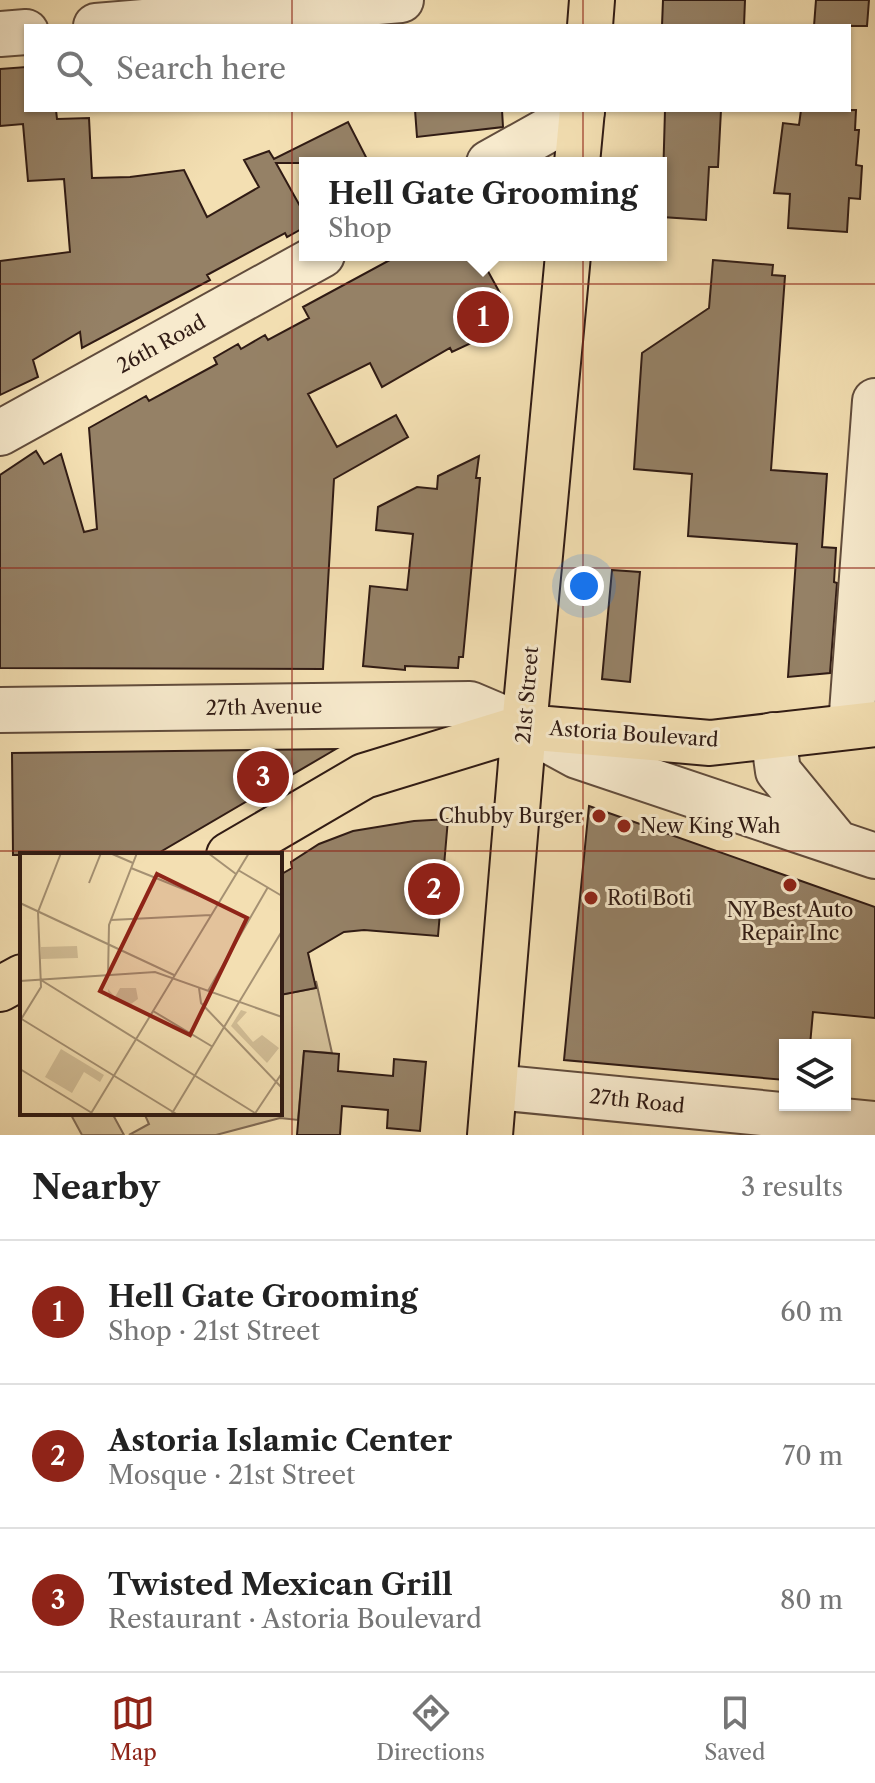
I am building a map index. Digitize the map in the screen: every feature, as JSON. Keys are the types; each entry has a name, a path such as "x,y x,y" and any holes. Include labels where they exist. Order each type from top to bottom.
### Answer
{"main road":[{"path":"590,24 592,0"},
{"path":"578,157 582,112"},
{"name":"21st Street","path":"490,1135 567,261"},
{"name":"Astoria Boulevard","path":"232,853 364,776 524,727 710,743 863,725"}],"street":[{"path":"119,24 401,0"},
{"path":"0,34 24,32"},
{"path":"500,157 580,112"},
{"name":"26th Road","path":"0,433 311,261"},
{"path":"863,725 875,401"},
{"name":"27th Avenue","path":"0,710 470,704 524,727 577,756 856,850"},
{"path":"773,735 778,771 856,850"},
{"name":"27th Road","path":"495,1087 875,1124"}],"shaded area":[{"path":"316,981 332,1053 304,1051 298,1120 280,1118 216,1135 129,1135 149,1124 145,1115 282,1115 282,990 285,994 316,988"},
{"path":"71,1115 113,1115 124,1135 82,1135"}],"building":[{"path":"663,0 745,0 744,24 662,24"},
{"path":"816,0 869,0 867,26 814,24"},
{"path":"24,67 24,112 56,112 57,119 89,118 92,178 184,170 207,217 259,187 244,160 269,151 274,159 348,122 366,157 299,157 299,163 276,163 299,204 299,230 287,237 285,233 207,275 210,280 82,348 80,332 33,360 38,377 0,395 0,261 70,252 64,179 28,181 23,124 0,126 0,69"},
{"path":"856,110 855,130 859,130 856,165 862,166 860,199 849,198 847,232 788,228 790,194 774,193 783,123 799,125 801,112"},
{"path":"415,112 502,112 503,127 417,137"},
{"path":"665,112 721,112 718,167 709,167 706,220 667,217 667,157 664,157"},
{"path":"713,260 773,265 772,275 785,276 771,470 827,474 822,547 836,548 834,582 837,583 830,673 788,677 797,544 688,536 692,474 634,469 642,353 709,308"},
{"path":"388,261 482,261 500,293 486,299 499,330 452,352 450,348 382,387 370,363 308,394 337,447 396,415 408,437 334,479 323,669 0,668 0,475 36,451 44,464 61,454 84,532 97,529 89,428 146,396 149,401 217,364 214,358 238,344 241,349 265,335 268,340 309,318 303,307"},
{"path":"479,456 476,478 480,478 463,657 459,657 458,668 405,666 405,670 363,666 370,586 407,590 413,534 376,530 378,507 417,487 437,489 438,476"},
{"path":"612,570 640,572 630,682 602,679"},
{"path":"336,749 158,853 20,855 13,855 12,753"},
{"path":"589,806 875,907 875,1018 813,1012 811,1039 779,1039 779,1079 564,1060"},
{"path":"448,819 438,936 364,930 344,932 308,953 316,988 282,995 282,874 292,868 291,862 319,844 353,831"},
{"path":"304,1051 339,1054 338,1071 393,1076 394,1059 426,1062 420,1131 387,1128 388,1110 342,1106 340,1135 297,1135"}],"place":[{"name":"Hell Gate Grooming","path":"483,317"},
{"name":"Twisted Mexican Grill","path":"263,777"},
{"name":"Chubby Burger","path":"599,816"},
{"name":"New King Wah","path":"624,826"},
{"name":"NY Best Auto Repair Inc","path":"790,885"},
{"name":"Astoria Islamic Center","path":"434,889"},
{"name":"Roti Boti","path":"591,898"}]}
